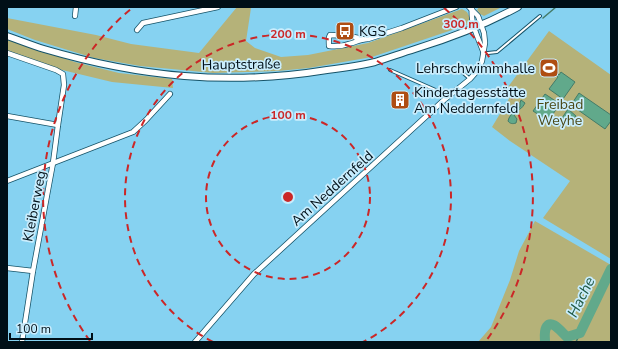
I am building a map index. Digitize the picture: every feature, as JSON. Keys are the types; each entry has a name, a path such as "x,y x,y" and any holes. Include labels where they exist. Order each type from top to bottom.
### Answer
{"main road":[{"name":"Hauptstraße","path":"7,36 43,49 112,66 144,72 213,78 259,78 305,74 375,62 446,40 474,29 518,7"}],"street":[{"path":"75,16 76,7"},
{"path":"137,30 142,23 218,7"},
{"path":"363,39 336,47 329,46 328,42 330,35 368,39 402,28 456,7"},
{"path":"471,8 478,16 482,25"},
{"path":"471,8 471,17 474,29 483,52"},
{"name":"Am Neddernfeld","path":"195,342 254,274 400,142 444,100 470,79 478,70 482,61 485,43 482,25"},
{"name":"Kleiberweg","path":"7,53 56,70 63,74 64,85 53,163 33,271 22,342"},
{"path":"7,180 133,132 170,94"},
{"path":"7,116 58,125"},
{"path":"7,268 33,271"}],"lane":[{"path":"483,52 497,52 540,16"},
{"path":"330,29 330,35"},
{"path":"390,70 447,95"},
{"path":"461,71 470,79"}],"green space":[{"path":"237,7 251,8 246,41 255,48 281,57 308,55 368,43 462,9 467,12 470,18 467,25 372,57 309,68 278,71 213,73 140,66 94,58 35,40 7,29 7,18 96,35 131,44 199,53"},
{"path":"479,7 502,7 484,16 477,10"},
{"name":"Freibad Weyhe","path":"549,31 611,75 611,259 543,218 570,181 510,141 492,127 513,92 508,87"},
{"path":"7,39 75,62 119,73 172,79 173,88 112,82 58,69 7,52"},
{"path":"535,221 611,265 611,342 478,342 491,327 510,280 519,251"}],"shaded area":[{"path":"554,71 559,75 561,72 575,82 563,99 549,89 558,77 553,73"},
{"path":"579,93 611,115 611,121 605,129 571,105"},
{"path":"545,94 560,104 548,121 533,111"},
{"path":"521,100 525,103 516,111 514,115 517,119 516,123 513,124 508,121 509,118 514,110 520,107"},
{"path":"568,109 576,116 570,124 562,118"}],"waterway":[{"path":"543,18 556,7"},
{"name":"Hache","path":"545,342 545,330 548,325 551,324 567,337 580,333 611,269"},
{"name":"Hache","path":"576,342 580,333"}],"place":[{"name":"KGS","path":"345,31"},
{"name":"Lehrschwimmhalle","path":"549,68"},
{"name":"Kindertagesstätte Am Neddernfeld","path":"400,100"}]}
